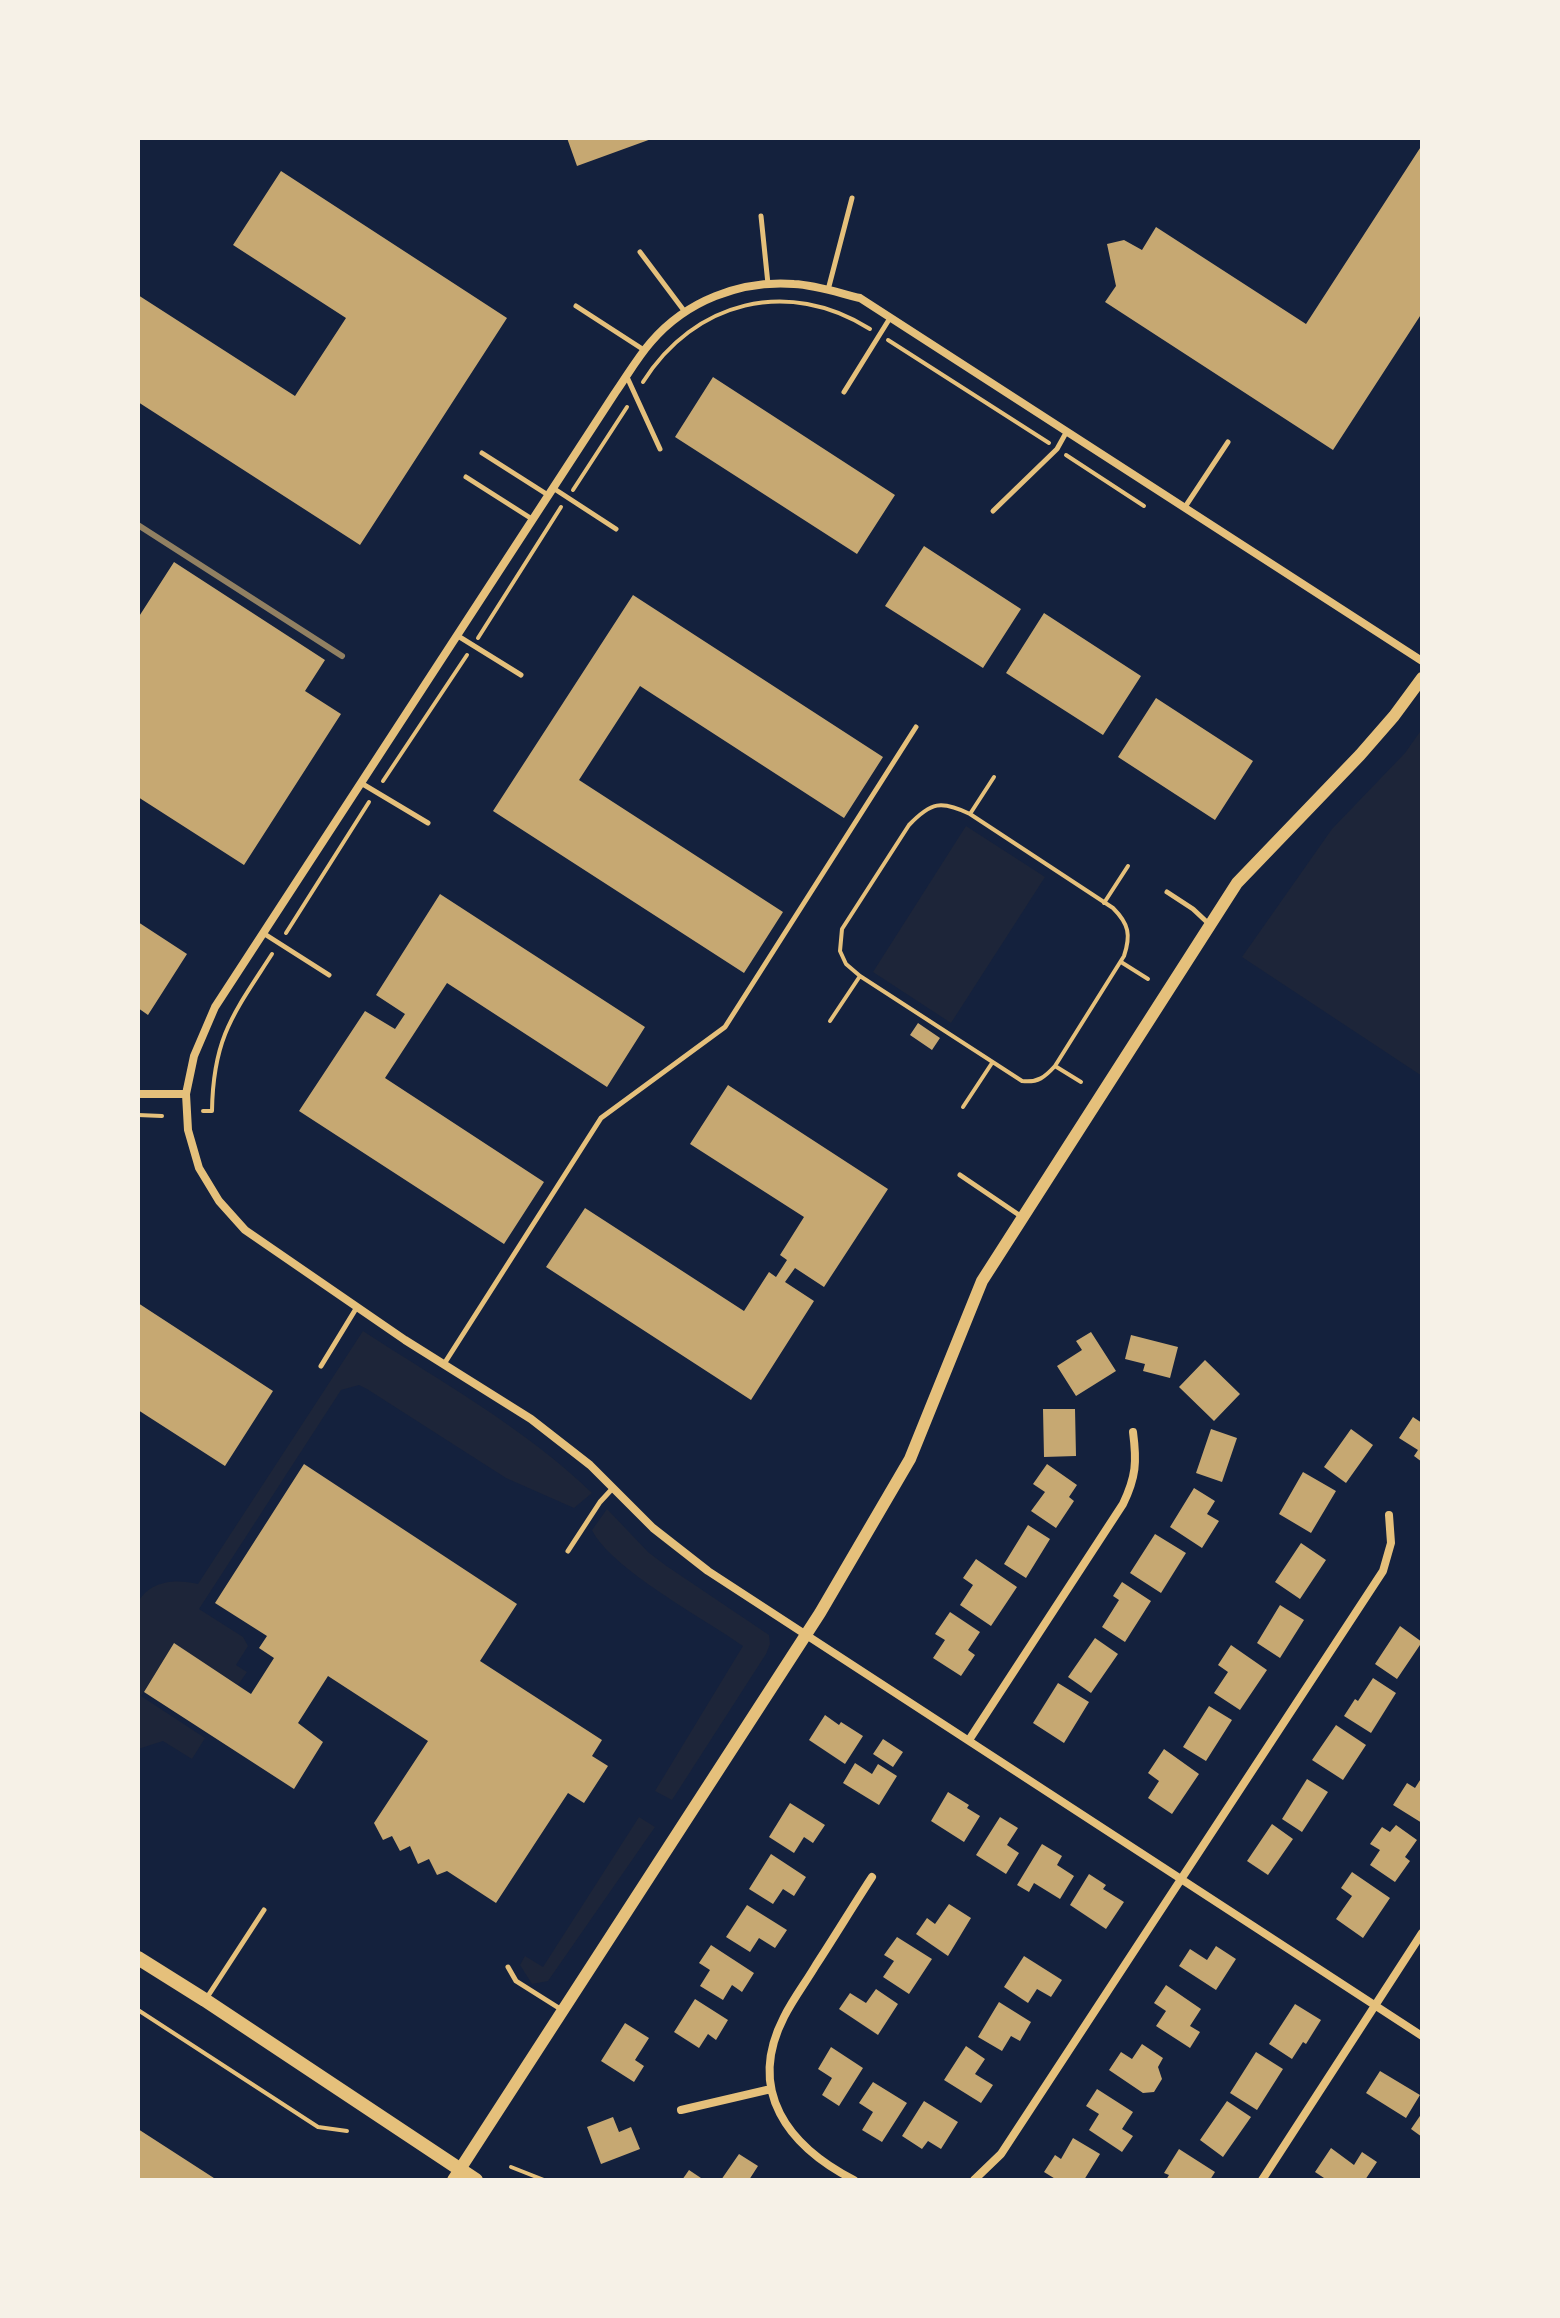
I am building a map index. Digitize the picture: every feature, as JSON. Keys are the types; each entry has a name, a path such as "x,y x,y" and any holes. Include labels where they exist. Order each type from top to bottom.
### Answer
{"main road":[{"path":"138,1958 205,2000 457,2175 476,2180"}],"street":[{"path":"1422,661 860,298 796,284 768,284 731,290 701,302 674,320 627,376 215,1007 194,1056 186,1094 188,1130 199,1168 219,1201 245,1230 357,1307 531,1419 590,1465 653,1528 708,1571 1422,2036"},
{"path":"457,2175 806,1635 910,1459 982,1281 1237,883 1360,755 1422,678"},
{"path":"138,1094 186,1094"},
{"path":"969,1740 1123,1504 1134,1480 1136,1455 1133,1432"},
{"path":"974,2180 1001,2154 1383,1571 1391,1543 1389,1515"},
{"path":"854,2180 809,2153 787,2128 771,2089 772,2053 783,2018 872,1877"},
{"path":"1262,2180 1422,1933"},
{"path":"681,2110 771,2089"}],"lane":[{"path":"828,290 852,198"},
{"path":"761,216 768,284"},
{"path":"640,252 685,313"},
{"path":"576,306 645,351"},
{"path":"844,392 891,317"},
{"path":"627,376 660,449"},
{"path":"993,511 1057,449 1067,431"},
{"path":"1185,507 1228,442"},
{"path":"482,453 550,492 568,498 616,529"},
{"path":"466,477 532,519"},
{"path":"457,635 521,675"},
{"path":"444,1364 601,1118 725,1027 916,727"},
{"path":"361,783 428,823"},
{"path":"1167,892 1210,925"},
{"path":"263,933 329,975"},
{"path":"960,1175 1022,1217"},
{"path":"321,1366 357,1307"},
{"path":"568,1551 600,1502 613,1488"},
{"path":"205,2000 264,1910"},
{"path":"508,1967 516,1981 563,2010"}],"path":[{"path":"203,1111 212,1111 214,1068 224,1031 279,943 658,358 707,319 754,303 780,301 829,308 880,335 1144,506"},
{"path":"970,814 994,777"},
{"path":"932,805 951,805 970,814 1104,903 1123,918 1130,939 1121,962 1055,1066 1034,1083 1022,1081 992,1063 860,976 846,964 840,951 842,929 909,825 932,805"},
{"path":"1104,903 1128,866"},
{"path":"1121,962 1148,979"},
{"path":"830,1021 860,976"},
{"path":"963,1107 992,1063"},
{"path":"1055,1066 1081,1082"},
{"path":"138,1115 162,1116"},
{"path":"138,2010 318,2127 347,2131"},
{"path":"511,2167 544,2180"}],"shaded area":[{"path":"1422,729 1422,1076 1242,957 1332,829 1405,753"},
{"path":"966,826 1045,877 951,1023 873,972"},
{"path":"363,1331 511,1427 592,1493 574,1508 506,1478 367,1389 359,1385 341,1390 199,1609 243,1637 248,1646 236,1665 247,1672 238,1685 174,1644 141,1696 205,1738 192,1759 163,1741 138,1749 138,1602 157,1585 181,1582 198,1584"},
{"path":"607,1509 648,1552 769,1635 766,1654 672,1800 655,1791 743,1646 638,1577 602,1545 592,1530"},
{"path":"639,1817 655,1827 548,1981 532,1984 520,1965 525,1956 543,1967"}],"building":[{"path":"567,138 654,138 577,166"},
{"path":"1422,145 1422,313 1333,450 1105,302 1116,286 1107,244 1124,240 1142,250 1156,227 1306,324"},
{"path":"281,171 507,318 360,545 138,402 138,295 295,396 346,318 233,245"},
{"path":"713,377 895,495 857,554 675,437"},
{"path":"924,546 1021,609 983,668 885,606"},
{"path":"174,562 325,660 305,691 341,714 244,865 138,797 138,618"},
{"path":"633,595 883,757 844,818 640,686 579,780 783,912 744,973 493,811"},
{"path":"1044,613 1141,676 1103,735 1006,673"},
{"path":"1156,698 1253,761 1215,820 1118,757"},
{"path":"440,894 645,1027 607,1087 447,983 385,1078 544,1182 504,1244 299,1111 365,1011 395,1029 405,1014 376,995"},
{"path":"138,922 187,954 148,1015 138,1008"},
{"path":"918,1023 940,1038 932,1050 910,1035"},
{"path":"728,1085 888,1189 824,1287 795,1268 785,1282 814,1301 751,1400 546,1267 585,1208 744,1311 769,1272 776,1277 787,1260 780,1255 804,1217 690,1144"},
{"path":"138,1303 273,1391 225,1466 138,1410"},
{"path":"1091,1332 1116,1371 1076,1396 1057,1366 1082,1350 1076,1341"},
{"path":"1131,1335 1178,1347 1170,1378 1143,1371 1145,1364 1125,1359"},
{"path":"1205,1360 1240,1394 1214,1421 1179,1387"},
{"path":"1043,1409 1075,1409 1076,1456 1044,1457"},
{"path":"1413,1417 1422,1423 1422,1462 1414,1456 1418,1450 1399,1438"},
{"path":"1211,1429 1237,1438 1222,1482 1196,1473"},
{"path":"1351,1429 1373,1445 1346,1483 1324,1467"},
{"path":"304,1464 517,1604 480,1661 602,1740 592,1756 608,1766 584,1803 568,1793 496,1903 447,1871 437,1875 429,1859 418,1864 410,1846 400,1851 392,1836 383,1840 374,1823 428,1741 328,1676 298,1723 323,1742 294,1789 144,1692 174,1643 251,1694 274,1658 259,1648 267,1636 215,1603"},
{"path":"1047,1464 1077,1485 1069,1497 1074,1501 1056,1528 1031,1511 1045,1492 1033,1484"},
{"path":"1303,1472 1336,1491 1311,1533 1279,1514"},
{"path":"1194,1488 1215,1501 1207,1514 1219,1521 1202,1548 1170,1527"},
{"path":"1028,1525 1050,1539 1026,1578 1004,1564"},
{"path":"1155,1534 1186,1553 1161,1593 1130,1573"},
{"path":"1301,1543 1326,1560 1300,1599 1275,1582"},
{"path":"976,1559 1017,1587 991,1626 960,1605 973,1585 963,1578"},
{"path":"1122,1582 1151,1601 1125,1642 1102,1627 1119,1600 1113,1596"},
{"path":"1280,1605 1304,1620 1280,1658 1257,1643"},
{"path":"950,1612 980,1632 968,1650 975,1655 961,1676 933,1658 945,1640 935,1634"},
{"path":"1400,1626 1422,1642 1397,1679 1375,1664"},
{"path":"1095,1638 1118,1654 1091,1693 1068,1677"},
{"path":"1231,1645 1267,1670 1240,1710 1214,1693 1228,1672 1218,1665"},
{"path":"1373,1678 1396,1693 1371,1733 1344,1716"},
{"path":"1058,1683 1089,1702 1064,1743 1033,1723"},
{"path":"1209,1706 1232,1720 1206,1761 1183,1747"},
{"path":"825,1715 863,1736 845,1764 809,1740"},
{"path":"1336,1725 1366,1745 1343,1780 1312,1760"},
{"path":"883,1739 903,1752 893,1767 873,1754"},
{"path":"1164,1749 1199,1774 1172,1814 1148,1798 1159,1781 1148,1773"},
{"path":"855,1763 872,1774 878,1764 897,1776 879,1805 843,1783"},
{"path":"1422,1777 1422,1823 1393,1805 1407,1783 1415,1788"},
{"path":"1307,1779 1328,1792 1302,1832 1282,1819"},
{"path":"948,1792 980,1816 964,1842 931,1821"},
{"path":"790,1803 825,1825 813,1843 804,1837 794,1853 769,1837"},
{"path":"1000,1817 1018,1828 1007,1845 1019,1853 1006,1874 976,1855"},
{"path":"1272,1824 1293,1839 1268,1875 1247,1861"},
{"path":"1396,1825 1417,1840 1405,1857 1410,1861 1395,1882 1370,1865 1380,1850 1370,1844 1382,1827 1390,1832"},
{"path":"1042,1844 1062,1856 1057,1865 1074,1876 1060,1899 1034,1883 1029,1892 1017,1885"},
{"path":"771,1854 806,1877 794,1896 783,1889 773,1904 749,1889"},
{"path":"1352,1872 1390,1898 1363,1938 1336,1919 1352,1896 1341,1888"},
{"path":"1089,1874 1106,1885 1103,1889 1124,1902 1106,1929 1070,1905"},
{"path":"949,1904 971,1918 948,1956 916,1934 927,1918 935,1924"},
{"path":"747,1905 787,1930 775,1948 759,1938 750,1952 726,1937"},
{"path":"897,1937 932,1959 909,1994 883,1977 894,1961 884,1955"},
{"path":"711,1945 754,1973 742,1992 732,1985 723,2000 700,1986 710,1970 699,1963"},
{"path":"1216,1946 1236,1959 1216,1990 1179,1966 1190,1949 1207,1960"},
{"path":"1024,1956 1062,1980 1051,1997 1037,1989 1028,2003 1004,1987"},
{"path":"1166,1985 1201,2009 1190,2026 1200,2032 1190,2048 1156,2026 1166,2011 1154,2003"},
{"path":"876,1989 898,2004 878,2035 839,2009 850,1993 866,2003"},
{"path":"695,1999 728,2020 716,2040 708,2034 699,2048 674,2032"},
{"path":"999,2002 1031,2022 1020,2041 1011,2036 1002,2051 978,2037"},
{"path":"1295,2004 1321,2020 1292,2059 1269,2044"},
{"path":"625,2023 649,2038 635,2060 644,2066 634,2082 601,2061"},
{"path":"1142,2044 1163,2058 1158,2067 1162,2079 1154,2092 1143,2093 1109,2070 1121,2052 1132,2059"},
{"path":"966,2046 985,2059 975,2074 993,2085 981,2103 944,2080"},
{"path":"831,2047 863,2068 839,2106 822,2095 832,2078 818,2069"},
{"path":"1256,2052 1283,2069 1257,2110 1230,2093"},
{"path":"1380,2071 1420,2095 1406,2118 1366,2093"},
{"path":"873,2082 907,2103 882,2142 862,2130 873,2112 859,2103"},
{"path":"1097,2089 1133,2112 1122,2129 1133,2136 1122,2152 1089,2130 1099,2114 1086,2106"},
{"path":"924,2101 958,2122 941,2149 928,2141 922,2149 902,2136"},
{"path":"1227,2101 1251,2117 1223,2157 1200,2140"},
{"path":"1422,2113 1422,2137 1411,2129"},
{"path":"613,2117 619,2132 631,2127 640,2149 601,2164 587,2127"},
{"path":"138,2129 217,2180 138,2180"},
{"path":"1073,2138 1100,2154 1084,2180 1057,2180 1044,2172 1055,2155 1061,2159"},
{"path":"1331,2148 1354,2165 1362,2152 1377,2162 1365,2180 1327,2180 1315,2172"},
{"path":"1179,2149 1215,2172 1210,2180 1166,2180 1169,2175 1164,2173"},
{"path":"739,2154 758,2166 749,2180 721,2180"},
{"path":"689,2170 704,2180 682,2180"}],"railway":[{"path":"138,525 342,656"}]}
